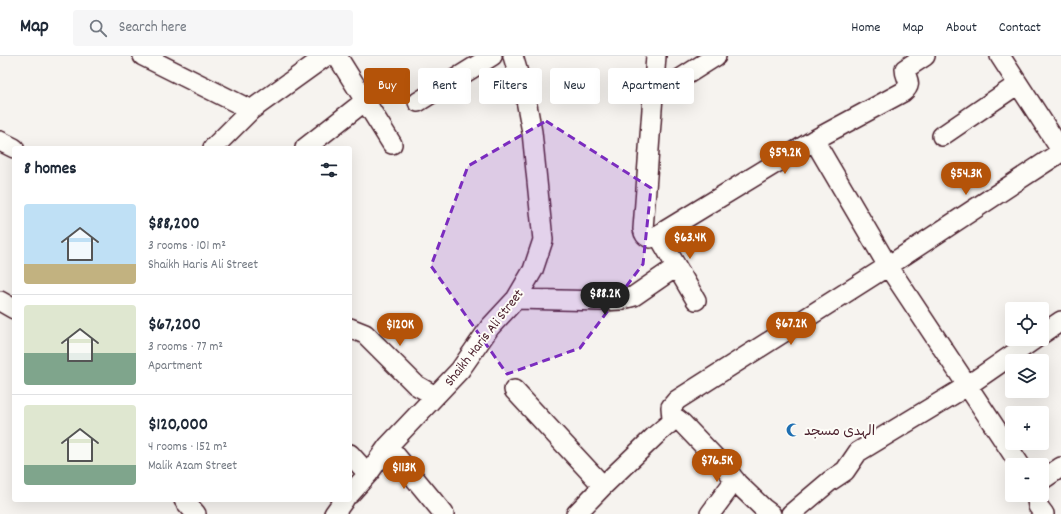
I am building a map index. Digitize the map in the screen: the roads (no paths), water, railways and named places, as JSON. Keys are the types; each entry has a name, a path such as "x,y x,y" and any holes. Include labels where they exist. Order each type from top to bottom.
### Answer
{"street":[{"path":"143,56 251,110"},
{"path":"287,84 305,56"},
{"path":"215,146 251,110 326,56"},
{"path":"337,56 364,99"},
{"path":"471,69 492,56"},
{"name":"Shaikh Haris Ali Street","path":"352,492 368,474 388,446 460,370 490,327 516,299 533,270 543,240 532,132 526,100 513,56"},
{"path":"655,68 656,56"},
{"path":"694,70 716,56"},
{"path":"652,104 643,229 644,234 650,238 814,140 904,92 909,85 905,69 925,56"},
{"path":"576,514 603,486 670,423 672,419 671,407 677,400 888,266 1061,151 1000,56"},
{"path":"942,136 1018,84"},
{"path":"308,146 364,102"},
{"path":"367,104 392,144"},
{"path":"814,140 888,266 1015,458"},
{"path":"0,141 12,147"},
{"path":"658,234 696,300"},
{"path":"516,299 619,300 634,296 676,267"},
{"path":"0,302 12,308"},
{"path":"1049,329 1061,321"},
{"path":"352,329 365,334 416,385 435,396"},
{"path":"791,514 830,481 845,471 858,452 967,386 1025,346"},
{"path":"514,390 603,486"},
{"path":"672,419 677,419 682,423 735,480 763,508 772,514"},
{"path":"388,446 444,514"},
{"path":"352,456 368,474"},
{"path":"1049,475 1061,467"},
{"path":"710,514 735,480"},
{"path":"186,502 196,514"},
{"path":"334,514 343,502"}],"place":[{"name":"الہدی مسجد","path":"793,430"}]}
